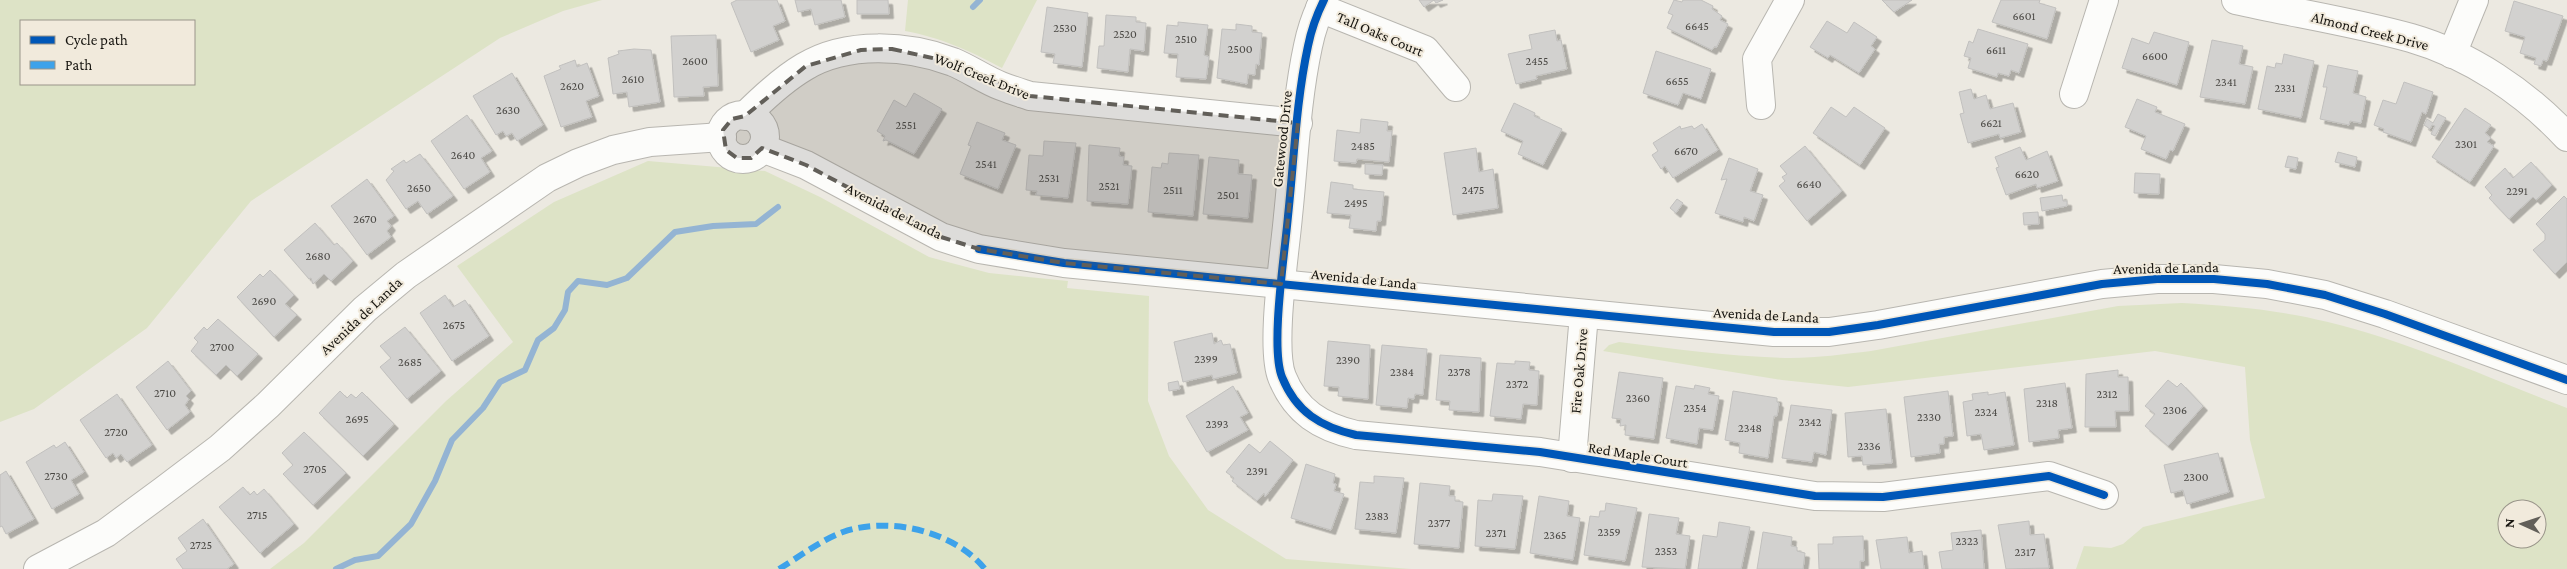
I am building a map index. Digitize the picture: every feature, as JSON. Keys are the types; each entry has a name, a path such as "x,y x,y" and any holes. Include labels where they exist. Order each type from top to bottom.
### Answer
{"street":[{"path":"1761,105 1757,59 1790,0"},
{"path":"2074,94 2104,0"},
{"name":"Almond Creek Drive","path":"2236,0 2412,38 2452,54 2493,75 2528,99 2567,136"},
{"path":"2452,54 2474,0"},
{"name":"Tall Oaks Court","path":"1322,4 1424,50 1456,87"},
{"name":"Gatewood Drive","path":"1282,284 1298,123 1308,45 1322,4"},
{"name":"Wolf Creek Drive","path":"745,116 781,83 806,66 833,56 852,52 892,49 925,53 954,63 1001,86 1030,96 1298,123"},
{"path":"738,116 745,116 752,117 763,127 765,134 762,148 751,158 737,158 726,150 722,137 726,124 738,116"},
{"name":"Avenida de Landa","path":"38,569 106,533 220,448 268,405 365,309 406,275 547,178 578,163 613,150 650,142 722,137"},
{"name":"Avenida de Landa","path":"762,148 806,165 941,237 978,249 1064,263 1774,332 1829,332 1878,326 2102,284 2157,279 2214,279 2267,284 2325,295 2385,314 2567,380"},
{"name":"Red Maple Court","path":"1282,284 1277,350 1282,377 1295,401 1319,423 1333,430 1356,435 1540,452 1815,496 1882,496 2049,476 2104,494"},
{"name":"Fire Oak Drive","path":"1572,458 1584,314"}],"highlighted area":[{"path":"892,49 955,63 1030,96 1298,123 1281,284 1064,263 979,249 941,237 806,165 762,148 751,158 737,158 726,150 723,130 732,119 745,116 806,66 861,50"}],"green space":[{"path":"0,0 602,0 563,11 500,38 251,201 147,328 34,409 0,422"},
{"path":"908,0 1037,0 1002,68 955,45 905,31"},
{"path":"648,161 765,171 820,197 929,257 989,273 1068,281 1067,288 1149,296 1148,401 1169,456 1208,510 1286,559 1411,569 270,569 304,543 446,401 513,342 457,266 554,202"},
{"path":"2182,303 2292,314 2359,330 2419,350 2567,408 2567,569 2076,569 2084,546 2111,548 2123,544 2143,527 2265,498 2250,440 2245,367 2155,351 1848,387 1782,380 1603,351 1609,345 1619,342 1748,356 1791,358 1821,357 1871,351 2118,306"}],"building":[{"path":"737,0 777,0 785,21 773,26 779,40 751,52 731,3"},
{"path":"795,0 841,0 845,17 815,25 811,9 798,12"},
{"path":"857,0 888,0 889,14 857,14"},
{"path":"1419,0 1434,0 1424,7"},
{"path":"1674,0 1682,2 1683,0 1701,0 1713,6 1712,9 1722,16 1720,20 1728,24 1716,48 1715,46 1712,50 1667,28 1673,15 1668,13"},
{"path":"1882,0 1912,0 1894,12"},
{"path":"2001,0 2040,0 2039,3 2056,8 2047,39 1992,22"},
{"path":"2514,1 2563,16 2547,61 2543,60 2541,66 2534,64 2536,58 2520,53 2525,37 2505,31"},
{"path":"1047,7 1088,13 1082,67 1053,63 1055,54 1041,52"},
{"path":"1106,15 1136,17 1136,22 1146,23 1144,51 1130,49 1128,72 1097,68 1099,46 1104,46"},
{"path":"1827,21 1847,33 1854,22 1877,37 1871,46 1875,49 1859,73 1830,55 1828,58 1810,47"},
{"path":"1178,22 1208,25 1204,55 1209,57 1206,79 1176,77 1178,54 1164,53 1167,25 1178,26"},
{"path":"1236,24 1252,26 1252,32 1262,33 1259,65 1256,64 1255,75 1248,74 1247,84 1217,78 1222,29 1236,30"},
{"path":"1978,29 2028,44 2019,73 2011,70 2009,76 1998,73 1997,77 1968,68 1971,58 1964,56 1969,41 1973,43"},
{"path":"1555,30 1557,41 1561,40 1567,69 1536,76 1537,79 1516,84 1508,54 1532,49 1529,35"},
{"path":"2154,32 2189,42 2177,85 2122,68 2132,38 2149,44"},
{"path":"716,35 718,86 703,87 704,96 674,97 671,36"},
{"path":"2212,40 2243,46 2239,64 2253,67 2245,104 2200,97"},
{"path":"634,49 651,50 660,102 629,107 627,92 613,94 608,58 619,54 618,51"},
{"path":"1656,51 1711,69 1701,99 1683,93 1678,105 1643,93"},
{"path":"2284,54 2314,61 2301,118 2258,109 2267,66 2275,68 2276,63 2282,64"},
{"path":"575,60 577,67 587,63 599,96 586,101 592,117 561,127 544,76 561,69 559,66"},
{"path":"2328,65 2358,71 2353,93 2366,97 2361,123 2350,121 2349,125 2320,119 2327,87 2323,87"},
{"path":"512,73 543,125 517,141 512,133 506,136 503,131 496,135 473,96"},
{"path":"2404,82 2433,92 2426,114 2422,112 2411,142 2383,132 2384,129 2374,125 2383,100 2396,104"},
{"path":"1971,89 1974,99 1986,95 1990,109 2013,103 2021,132 2000,138 1999,134 1968,143 1960,114 1964,113 1959,92"},
{"path":"914,93 942,109 914,154 886,140 883,141 885,136 877,131 894,100 906,107"},
{"path":"2137,99 2157,107 2155,112 2185,124 2173,151 2170,150 2166,159 2141,149 2146,136 2125,127"},
{"path":"1514,103 1535,113 1534,116 1562,129 1543,165 1518,154 1523,141 1501,131"},
{"path":"1831,107 1846,117 1854,107 1885,128 1860,165 1813,133"},
{"path":"2465,108 2491,125 2485,133 2491,138 2487,142 2494,146 2470,182 2432,157"},
{"path":"2438,114 2446,118 2435,136 2431,134 2435,126 2432,125 2430,129 2424,125 2427,119 2433,123"},
{"path":"467,115 492,151 481,158 490,172 464,189 431,141"},
{"path":"1361,119 1388,122 1387,131 1392,131 1389,162 1357,159 1356,163 1334,161 1337,130 1360,133"},
{"path":"977,122 1005,133 1002,140 1016,145 998,189 960,174 971,146 968,145"},
{"path":"1702,124 1718,150 1673,178 1665,166 1661,169 1652,155 1658,151 1653,143 1680,126 1681,129 1692,126 1694,129"},
{"path":"1044,141 1076,143 1068,198 1036,195 1037,191 1026,190 1029,155 1043,156"},
{"path":"1089,145 1120,148 1119,156 1124,157 1123,165 1132,166 1128,204 1087,201"},
{"path":"1805,146 1842,191 1807,221 1779,186 1785,181 1782,177 1787,174 1780,166"},
{"path":"2020,147 2026,160 2047,151 2058,181 2037,188 2036,184 2006,195 1996,168 1999,167 1995,157"},
{"path":"1476,148 1479,172 1493,169 1498,208 1453,215 1444,153"},
{"path":"2338,152 2357,157 2355,167 2335,162"},
{"path":"1169,153 1199,155 1193,216 1148,212 1152,167 1161,168 1162,163 1168,164"},
{"path":"420,154 453,196 427,214 418,201 406,209 386,180 394,171 391,169 404,160 406,163"},
{"path":"2288,156 2298,158 2296,169 2285,167"},
{"path":"1209,157 1239,160 1238,174 1252,175 1248,218 1203,214"},
{"path":"1729,158 1758,169 1750,191 1763,195 1754,221 1744,217 1743,222 1715,213 1727,179 1721,180"},
{"path":"2531,162 2552,185 2536,200 2533,197 2509,219 2489,198 2492,195 2485,187 2505,168 2513,178"},
{"path":"1365,164 1383,165 1382,175 1365,174"},
{"path":"2135,173 2160,174 2159,194 2134,193"},
{"path":"367,179 394,216 387,221 391,226 387,231 391,237 367,255 331,206"},
{"path":"1331,182 1353,185 1353,189 1384,192 1381,221 1377,221 1376,231 1349,228 1351,215 1327,213"},
{"path":"2062,195 2063,201 2067,201 2067,206 2042,211 2040,198"},
{"path":"2564,196 2567,199 2567,262 2555,274 2533,250 2545,240 2545,234 2536,224"},
{"path":"1677,199 1683,203 1676,213 1670,208"},
{"path":"2038,212 2039,224 2024,225 2023,213"},
{"path":"315,223 334,245 337,243 353,261 331,281 324,274 313,284 311,278 309,279 284,250"},
{"path":"270,270 294,295 285,304 297,315 274,337 237,297 260,274 263,277"},
{"path":"445,295 453,307 465,300 489,336 452,361 420,313"},
{"path":"218,319 258,354 237,376 226,365 216,375 191,351 198,342 194,338 204,327 207,330"},
{"path":"405,327 441,371 407,399 380,367 391,358 380,346"},
{"path":"1212,333 1214,344 1221,340 1223,345 1230,344 1237,373 1213,379 1212,375 1183,382 1174,342"},
{"path":"1328,341 1370,345 1368,399 1338,396 1339,387 1324,386"},
{"path":"1382,345 1427,349 1423,395 1415,394 1414,399 1408,398 1407,408 1376,405"},
{"path":"1440,355 1481,358 1479,412 1449,410 1450,401 1436,400"},
{"path":"168,361 191,391 186,396 189,399 185,405 190,412 167,430 136,387"},
{"path":"1515,361 1530,362 1529,370 1539,371 1537,405 1523,404 1521,419 1490,416 1497,363 1515,364"},
{"path":"2118,370 2118,377 2128,377 2129,411 2115,411 2116,427 2085,427 2086,374"},
{"path":"1619,372 1663,378 1654,439 1625,435 1626,425 1620,426 1621,419 1612,418"},
{"path":"2168,380 2177,387 2181,383 2203,406 2168,446 2145,426 2155,414 2145,406"},
{"path":"1178,381 1180,389 1169,391 1168,383"},
{"path":"2065,383 2072,428 2058,430 2059,438 2029,442 2024,389"},
{"path":"1695,385 1710,388 1708,394 1719,396 1713,430 1699,428 1697,444 1666,438 1676,386 1694,389"},
{"path":"1233,386 1248,413 1240,417 1248,430 1207,452 1186,416"},
{"path":"340,391 347,398 351,394 356,398 362,392 394,424 363,456 319,413"},
{"path":"1733,391 1777,398 1779,403 1777,416 1774,416 1768,458 1739,453 1740,443 1725,440"},
{"path":"1948,391 1953,436 1944,437 1944,444 1939,444 1940,453 1911,457 1904,397"},
{"path":"1988,392 1988,395 2005,392 2014,445 1984,450 1981,434 1967,436 1963,402 1973,400 1972,394"},
{"path":"117,394 152,445 127,462 121,454 116,458 113,453 106,458 80,420"},
{"path":"1791,405 1832,410 1826,455 1814,452 1812,462 1782,458"},
{"path":"1886,409 1892,463 1863,465 1862,456 1848,457 1845,413"},
{"path":"304,432 346,473 313,505 283,474 293,465 282,453"},
{"path":"1270,441 1293,460 1265,497 1264,493 1257,501 1232,481 1234,478 1226,472 1249,444 1260,453"},
{"path":"65,442 84,472 71,480 79,494 52,509 26,462 54,445 56,448"},
{"path":"2218,453 2229,492 2187,504 2183,490 2171,493 2164,465"},
{"path":"1306,464 1335,474 1333,483 1336,484 1334,491 1344,494 1331,530 1291,518"},
{"path":"6,471 34,519 6,534 2,526 0,527 0,475"},
{"path":"1374,476 1404,478 1396,533 1355,529 1360,482 1374,483"},
{"path":"1420,483 1450,486 1449,496 1455,496 1455,501 1463,502 1459,548 1414,544"},
{"path":"243,487 250,495 254,491 257,495 264,489 294,524 260,553 219,507"},
{"path":"1493,494 1523,496 1515,549 1475,546 1478,500 1492,501"},
{"path":"1539,496 1569,501 1567,516 1580,518 1573,560 1530,553"},
{"path":"1606,503 1637,508 1625,561 1584,555 1590,516 1599,517 1600,511 1605,511"},
{"path":"1649,514 1679,518 1676,534 1690,536 1685,569 1642,567"},
{"path":"203,519 234,564 227,569 183,569 176,559 187,551 178,538"},
{"path":"2029,521 2030,535 2044,534 2049,568 2006,569 1998,525"},
{"path":"1719,522 1750,527 1741,569 1698,569 1703,535 1717,537"},
{"path":"1981,530 1984,569 1942,569 1939,552 1953,550 1951,533"},
{"path":"1763,532 1792,537 1791,546 1797,547 1797,551 1805,553 1803,569 1757,569"},
{"path":"1863,536 1864,561 1860,561 1860,569 1819,569 1818,544 1833,544 1833,537"},
{"path":"1907,537 1909,553 1922,551 1924,569 1881,569 1876,540"}],"waterway":[{"path":"973,7 980,0"},
{"path":"336,569 355,560 378,556 411,524 435,481 452,440 483,408 500,382 525,370 538,340 554,328 565,310 568,292 578,281 607,285 627,278 675,232 713,226 756,224 778,207"}],"marked path":[{"path":"779,569 835,535 861,527 880,526 920,530 939,536 972,556 985,569"}],"cycle path":[{"path":"1324,0 1311,34 1301,88 1279,299 1277,344 1282,377 1295,400 1311,416 1343,432 1356,435 1540,452 1815,496 1883,497 2049,476 2104,495"},
{"path":"979,249 1064,263 1774,332 1829,332 1878,325 2102,284 2157,279 2214,279 2267,284 2325,295 2385,314 2567,380"}]}
